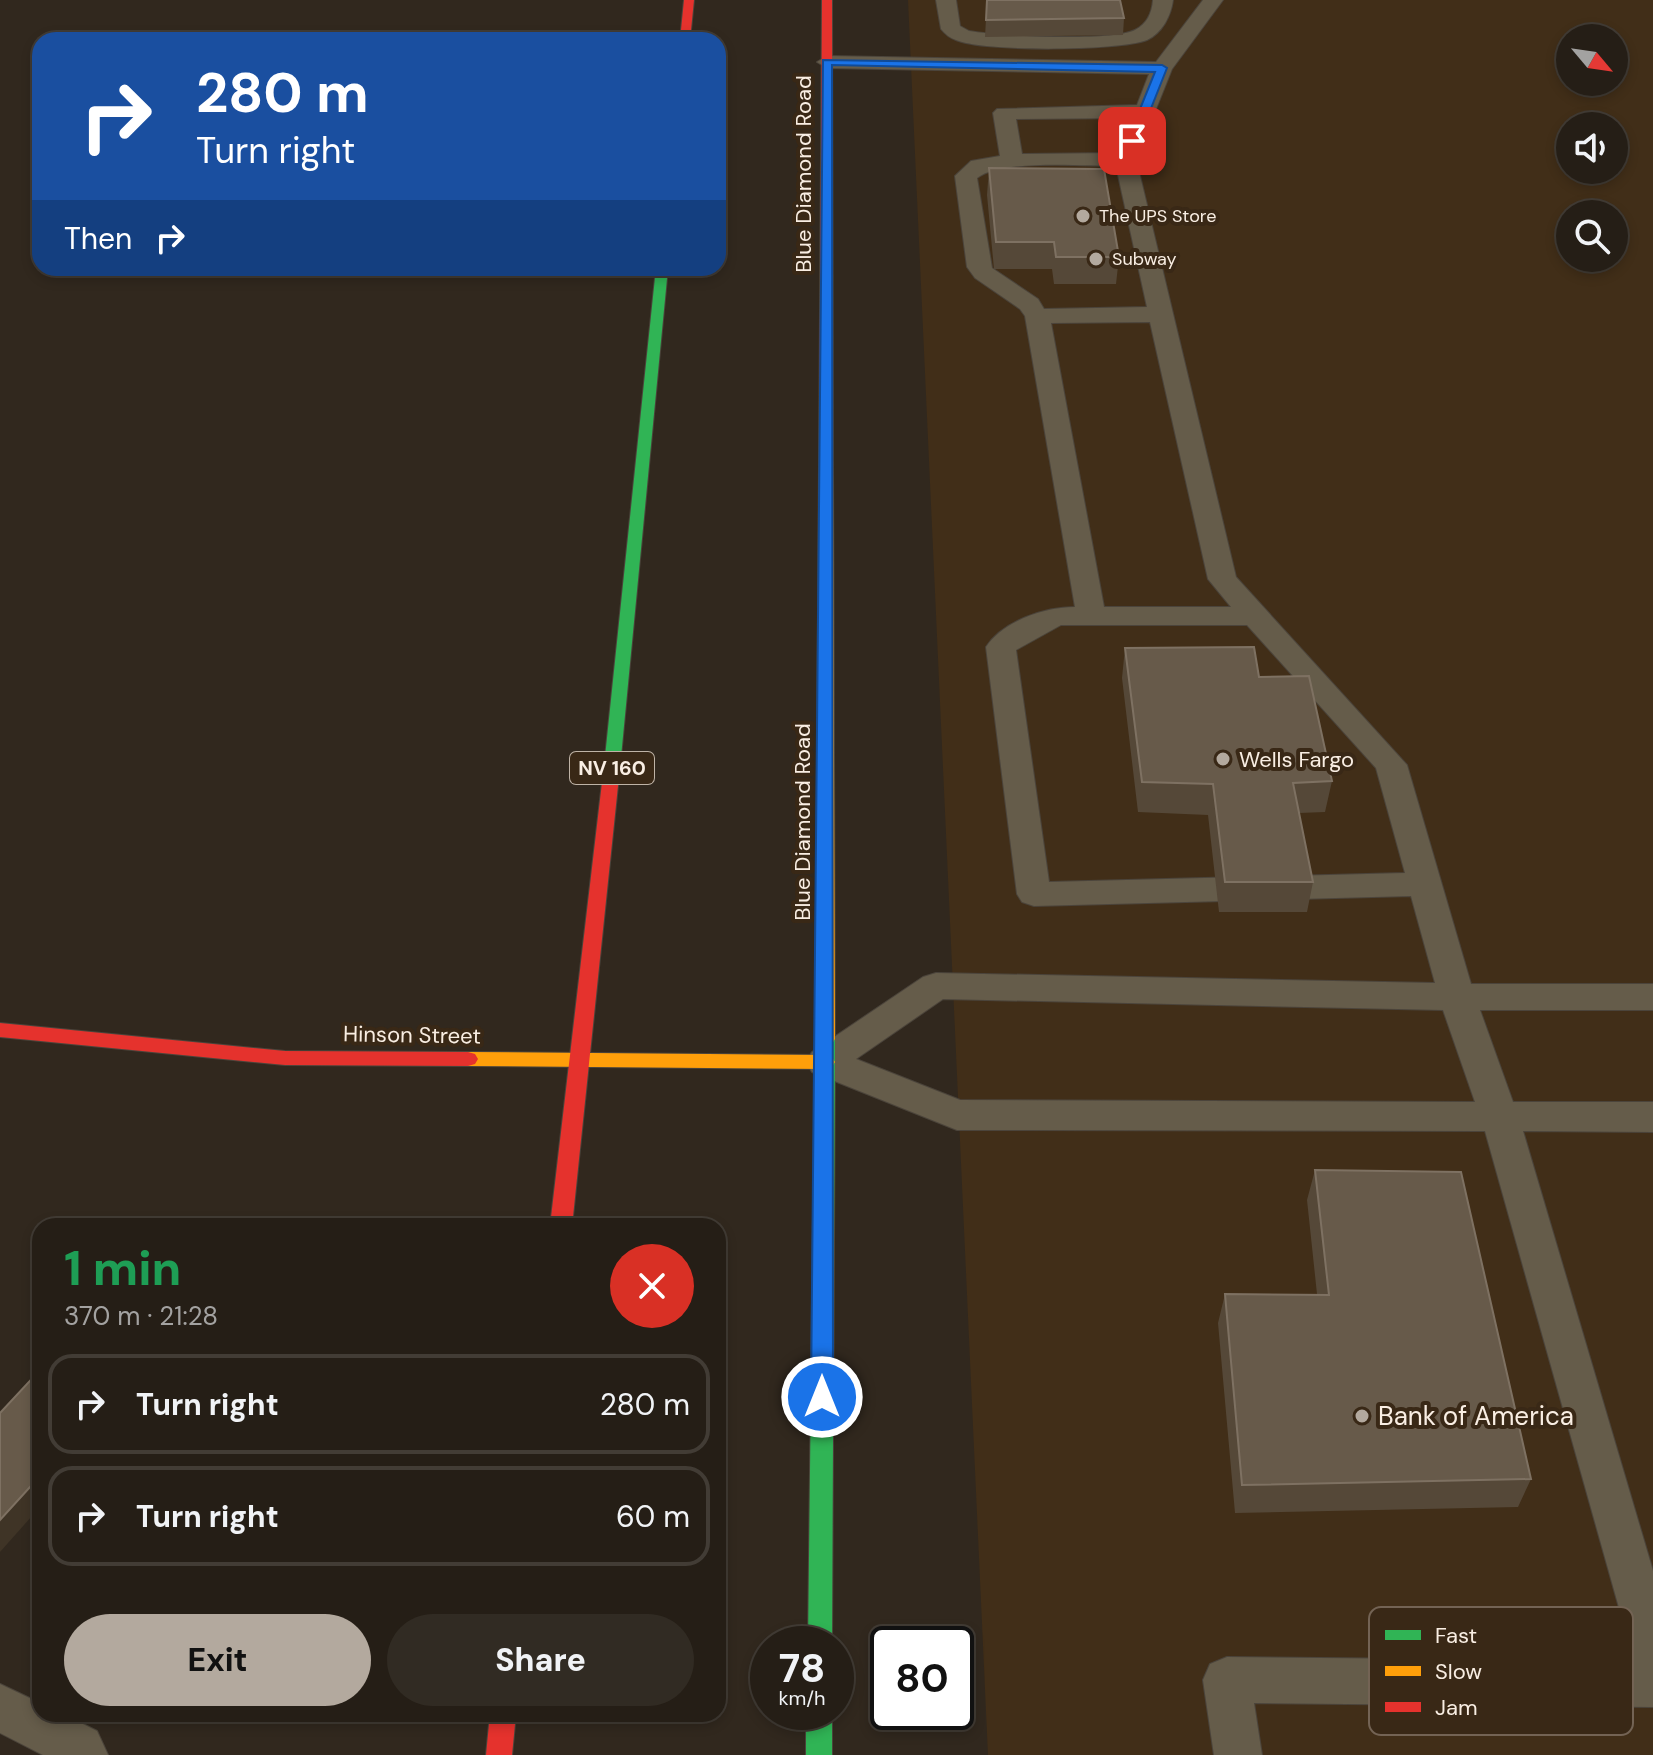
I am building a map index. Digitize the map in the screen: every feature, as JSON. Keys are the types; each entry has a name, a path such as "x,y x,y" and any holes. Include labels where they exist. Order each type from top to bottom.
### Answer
{"main road":[{"path":"686,32 689,0"},
{"name":"Blue Diamond Road","path":"820,1626 825,1062 827,0"},
{"name":"NV 160","path":"562,1218 582,1061 661,276"},
{"name":"Hinson Street","path":"0,1030 285,1058 825,1062"},
{"path":"499,1755 502,1722"},
{"path":"819,1730 819,1755"}],"lane":[{"path":"946,0 951,29 957,34 980,39 1137,37 1157,21 1163,0"},
{"path":"1213,0 1162,68 1125,159 1222,579 1391,765 1457,997 1500,1118 1653,1651"},
{"path":"827,62 1162,68"},
{"path":"1012,161 1004,113 1145,111"},
{"path":"1091,616 1037,316 1029,304 983,273 979,267 966,176 979,166 1012,161 1125,159"},
{"path":"1037,316 1161,314"},
{"path":"1255,616 1056,616 1022,632 1001,647 1034,894 1425,884"},
{"path":"825,1062 936,986 1457,997 1653,997"},
{"path":"825,1062 957,1115 1653,1117"},
{"path":"1238,1755 1227,1680 1369,1681"},
{"path":"1633,1684 1653,1684"},
{"path":"0,1708 80,1748 84,1755"}],"shaded area":[{"path":"908,0 1653,0 1653,1755 988,1755"}],"building":[{"path":"987,0 1120,0 1124,18 986,20"},
{"path":"989,168 1104,169 1119,257 1056,257 1054,242 996,242"},
{"name":"Wells Fargo","path":"1254,647 1259,677 1309,676 1332,781 1293,783 1313,882 1225,882 1213,784 1142,782 1125,648"},
{"name":"Bank of America","path":"1315,1170 1461,1172 1531,1479 1242,1485 1225,1294 1329,1295"},
{"path":"32,1379 32,1485 0,1520 0,1413"}],"traffic: fast":[{"path":"613,757 661,276"},
{"path":"820,1626 825,1039"},
{"path":"819,1730 819,1755"}],"traffic: slow":[{"path":"825,1039 826,465"},
{"path":"468,1059 825,1062"}],"traffic: jam":[{"path":"686,32 689,0"},
{"path":"826,465 827,0"},
{"path":"562,1218 613,757"},
{"path":"0,1030 285,1058 468,1059"},
{"path":"499,1755 502,1722"}],"place":[{"name":"The UPS Store","path":"1083,216"},
{"name":"Subway","path":"1096,259"},
{"name":"Wells Fargo","path":"1223,759"},
{"name":"Bank of America","path":"1362,1416"}],"route":[{"path":"822,1397 827,62 1162,68 1132,141"}]}
